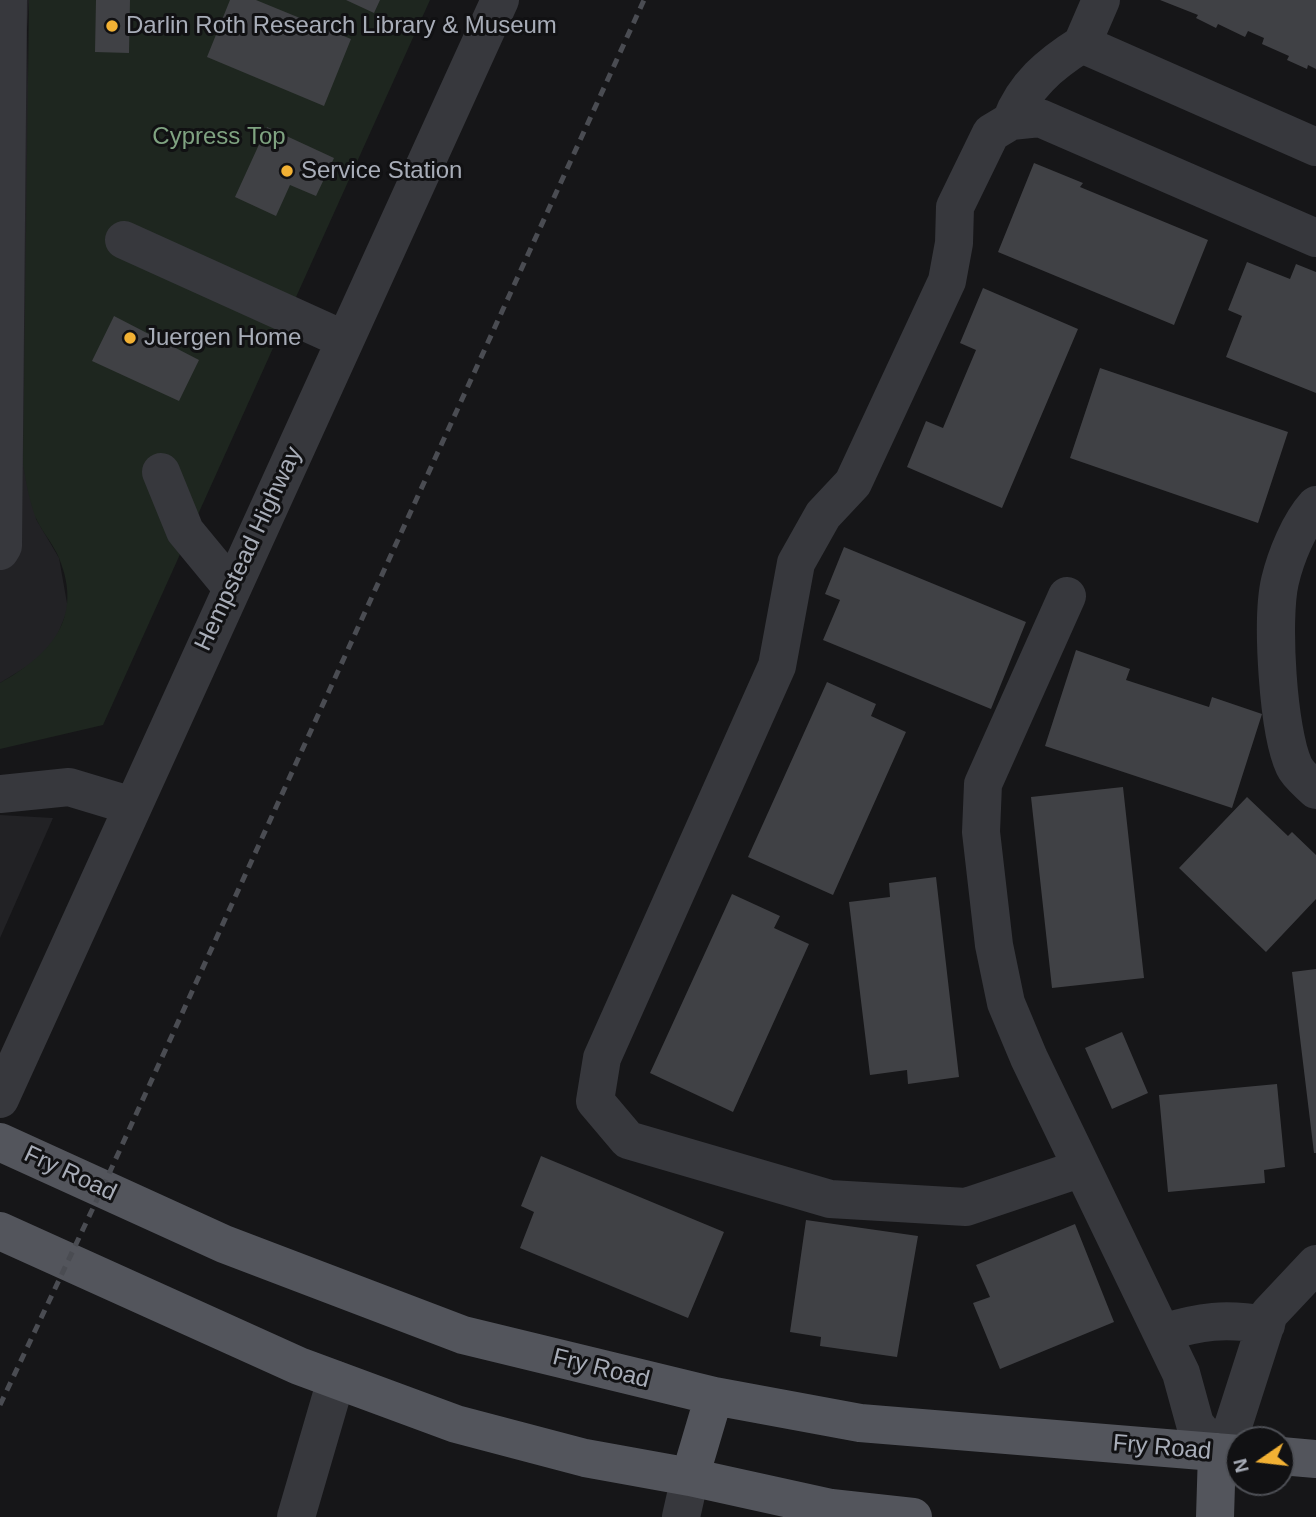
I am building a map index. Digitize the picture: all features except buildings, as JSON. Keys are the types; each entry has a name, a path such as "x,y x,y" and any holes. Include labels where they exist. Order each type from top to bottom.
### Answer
{"main road":[{"name":"Fry Road","path":"0,1142 224,1244 463,1335 714,1396 860,1423 1225,1453"},
{"path":"0,1231 274,1356 456,1424 585,1458 691,1477 831,1508 913,1517"},
{"path":"691,1477 714,1396"},
{"path":"1295,1457 1316,1459"},
{"path":"1215,1517 1225,1468"}],"street":[{"path":"0,551 3,546 8,0"},
{"name":"Hempstead Highway","path":"0,1099 500,0"},
{"path":"1011,121 1020,97 1056,60 1082,44 1101,0"},
{"path":"1082,44 1316,147"},
{"path":"1082,1168 966,1207 830,1199 628,1140 595,1101 602,1058 777,666 796,563 823,515 853,483 947,281 954,243 955,207 991,133 1011,121 1040,118 1316,238"},
{"path":"124,240 345,340"},
{"path":"161,472 185,531 232,588"},
{"path":"1316,505 1304,519 1280,582 1278,627 1284,729 1295,768 1316,790"},
{"path":"1067,596 983,784 981,832 994,945 1006,1003 1181,1373 1195,1424 1225,1450"},
{"path":"0,794 69,787 132,806"},
{"path":"1233,1426 1269,1314 1316,1264"},
{"path":"1162,1333 1198,1322 1232,1319 1266,1325"},
{"path":"296,1517 336,1380"},
{"path":"681,1517 691,1477"}],"shaded area":[{"path":"0,0 29,0 27,30 36,519 59,558 68,609 54,643 39,659 0,683"},
{"path":"0,815 53,818 0,938"}],"green space":[{"name":"Cypress Top","path":"29,0 430,0 103,725 0,749 0,683 34,660 47,647 58,633 65,617 67,599 66,580 59,558 35,516 23,464"}],"railway":[{"path":"0,1405 102,1189 644,0"}],"place":[{"name":"Darlin Roth Research Library & Museum","path":"112,26"},
{"name":"Service Station","path":"287,171"},
{"name":"Juergen Home","path":"130,338"}]}
